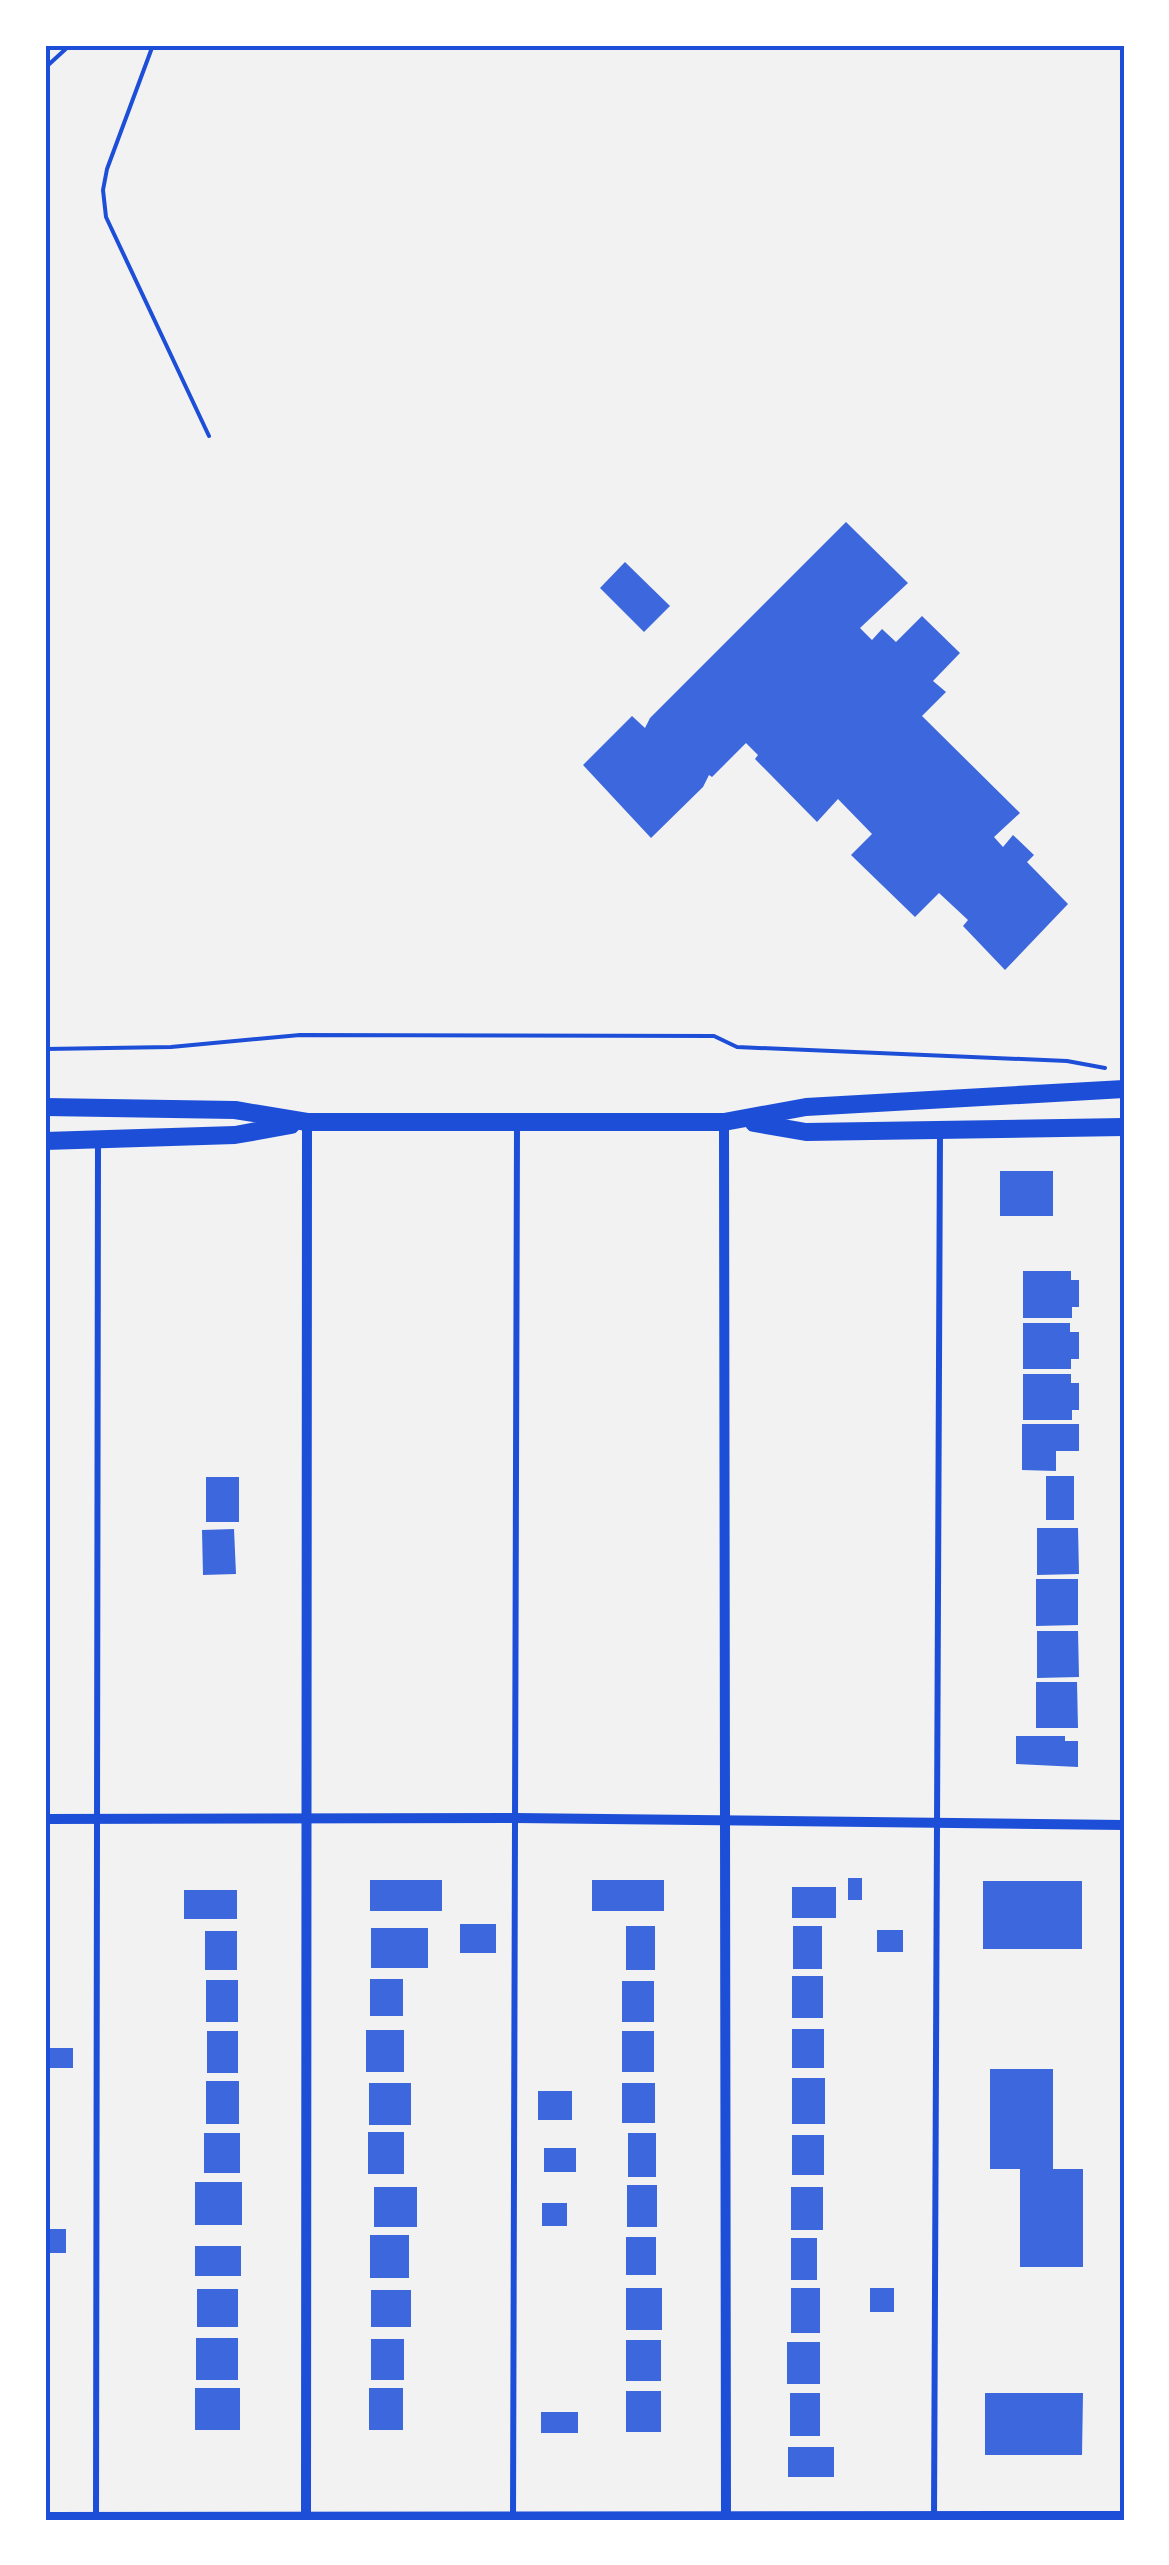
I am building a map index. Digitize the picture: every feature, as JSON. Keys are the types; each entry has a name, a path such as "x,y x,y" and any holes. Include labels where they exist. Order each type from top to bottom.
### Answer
{"main road":[{"path":"744,1122 806,1108 1121,1081"},
{"path":"45,1107 235,1110 306,1122 744,1122 806,1132 1124,1127"},
{"path":"45,1141 236,1136 306,1122"}],"street":[{"path":"306,1122 306,2518"},
{"path":"724,1122 726,2518"},
{"path":"45,1819 516,1818 1124,1824"},
{"path":"45,2517 1124,2516"}],"lane":[{"path":"513,2517 517,1122"},
{"path":"934,2518 940,1132"},
{"path":"96,2518 94,1818 98,1141"}],"path":[{"path":"45,68 70,45"},
{"path":"153,45 107,169 103,190 106,217 209,436"},
{"path":"45,1050 172,1047 283,1036 714,1036 737,1047 1068,1060 1121,1081"}],"building":[{"path":"846,522 908,583 860,628 872,640 882,629 896,642 922,616 960,653 933,681 946,692 922,716 1020,813 994,837 1003,847 1013,835 1034,855 1027,862 1068,904 1005,970 963,926 968,920 939,893 915,917 851,855 872,834 838,799 817,822 755,759 758,755 746,743 712,777 709,775 703,787 651,838 583,765 632,716 645,728 650,718"},
{"path":"625,562 670,606 644,632 600,588"},
{"path":"1000,1171 1053,1171 1053,1216 1000,1216"},
{"path":"1023,1271 1071,1271 1071,1280 1079,1280 1079,1307 1072,1307 1072,1318 1023,1318"},
{"path":"1023,1323 1070,1323 1070,1332 1079,1332 1079,1359 1071,1359 1071,1369 1023,1369"},
{"path":"1023,1374 1071,1374 1071,1383 1079,1383 1079,1410 1072,1410 1072,1420 1023,1420"},
{"path":"1022,1424 1079,1424 1079,1451 1056,1451 1056,1471 1022,1470"},
{"path":"1046,1476 1074,1476 1074,1520 1046,1520"},
{"path":"206,1477 239,1477 239,1522 206,1522"},
{"path":"1037,1528 1078,1528 1079,1574 1037,1575"},
{"path":"234,1529 236,1574 203,1575 202,1530"},
{"path":"1036,1579 1078,1579 1078,1625 1036,1626"},
{"path":"1037,1631 1078,1631 1079,1677 1037,1678"},
{"path":"1036,1682 1077,1682 1078,1728 1036,1728"},
{"path":"1016,1736 1065,1736 1065,1741 1078,1741 1078,1767 1016,1764"},
{"path":"848,1878 862,1878 862,1900 848,1900"},
{"path":"370,1880 442,1880 442,1911 370,1911"},
{"path":"592,1880 664,1880 664,1911 592,1911"},
{"path":"983,1881 1082,1881 1082,1949 983,1949"},
{"path":"792,1887 836,1887 836,1918 792,1918"},
{"path":"184,1890 237,1890 237,1919 184,1919"},
{"path":"460,1924 496,1924 496,1953 460,1953"},
{"path":"626,1926 655,1926 655,1970 626,1970"},
{"path":"793,1926 822,1926 822,1969 793,1969"},
{"path":"371,1928 428,1928 428,1968 371,1968"},
{"path":"877,1930 903,1930 903,1952 877,1952"},
{"path":"205,1931 237,1931 237,1970 205,1970"},
{"path":"792,1976 823,1976 823,2018 792,2018"},
{"path":"370,1979 403,1979 403,2016 370,2016"},
{"path":"206,1980 238,1980 238,2022 206,2022"},
{"path":"622,1981 654,1981 654,2022 622,2022"},
{"path":"792,2029 824,2029 824,2068 792,2068"},
{"path":"366,2030 404,2030 404,2072 366,2072"},
{"path":"207,2031 238,2031 238,2073 207,2073"},
{"path":"622,2031 654,2031 654,2072 622,2072"},
{"path":"47,2048 73,2048 73,2068 47,2068"},
{"path":"990,2069 1053,2069 1053,2169 1083,2169 1083,2267 1020,2267 1020,2169 990,2169"},
{"path":"792,2078 825,2078 825,2124 792,2124"},
{"path":"206,2081 239,2081 239,2124 206,2124"},
{"path":"369,2083 411,2083 411,2125 369,2125"},
{"path":"622,2083 655,2083 655,2123 622,2123"},
{"path":"538,2091 572,2091 572,2120 538,2120"},
{"path":"368,2132 404,2132 404,2174 368,2174"},
{"path":"204,2133 240,2133 240,2173 204,2173"},
{"path":"628,2133 656,2133 656,2177 628,2177"},
{"path":"792,2135 824,2135 824,2175 792,2175"},
{"path":"544,2148 576,2148 576,2172 544,2172"},
{"path":"195,2182 242,2182 242,2225 195,2225"},
{"path":"627,2185 657,2185 657,2227 627,2227"},
{"path":"374,2187 417,2187 417,2227 374,2227"},
{"path":"791,2187 823,2187 823,2230 791,2230"},
{"path":"542,2203 567,2203 567,2226 542,2226"},
{"path":"45,2229 66,2229 66,2253 45,2253"},
{"path":"370,2235 409,2235 409,2278 370,2278"},
{"path":"626,2237 656,2237 656,2275 626,2275"},
{"path":"791,2238 817,2238 817,2280 791,2280"},
{"path":"195,2246 241,2246 241,2276 195,2276"},
{"path":"626,2288 662,2288 662,2330 626,2330"},
{"path":"791,2288 820,2288 820,2333 791,2333"},
{"path":"870,2288 894,2288 894,2312 870,2312"},
{"path":"197,2289 238,2289 238,2327 197,2327"},
{"path":"371,2290 411,2290 411,2327 371,2327"},
{"path":"196,2338 238,2338 238,2380 196,2380"},
{"path":"371,2339 404,2339 404,2380 371,2380"},
{"path":"626,2340 661,2340 661,2381 626,2381"},
{"path":"787,2342 820,2342 820,2384 787,2384"},
{"path":"195,2388 240,2388 240,2430 195,2430"},
{"path":"369,2388 403,2388 403,2430 369,2430"},
{"path":"626,2391 661,2391 661,2432 626,2432"},
{"path":"790,2393 820,2393 820,2436 790,2436"},
{"path":"985,2393 1083,2393 1082,2455 985,2455"},
{"path":"541,2412 578,2412 578,2433 541,2433"},
{"path":"788,2447 834,2447 834,2477 788,2477"}]}
